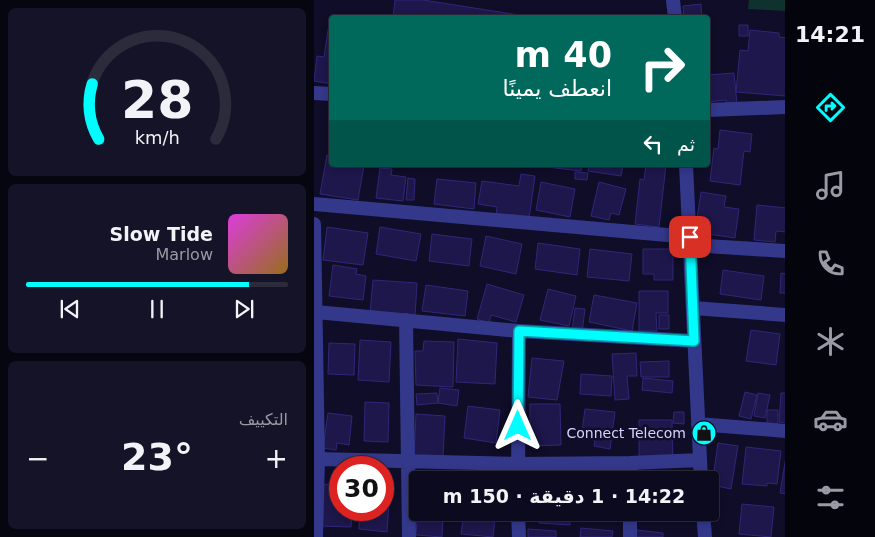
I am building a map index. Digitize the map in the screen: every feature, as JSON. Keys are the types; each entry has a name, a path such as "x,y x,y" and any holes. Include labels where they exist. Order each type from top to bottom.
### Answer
{"street":[{"path":"673,0 675,15"},
{"path":"314,93 329,94"},
{"path":"710,110 785,107"},
{"path":"686,167 701,471"},
{"path":"314,204 785,251"},
{"path":"314,224 318,459 316,537"},
{"path":"693,308 785,315"},
{"path":"316,312 519,331 694,341"},
{"path":"406,320 409,537"},
{"path":"518,471 519,331"},
{"path":"698,424 785,431"},
{"path":"318,459 518,464 700,460"},
{"path":"630,463 630,471"},
{"path":"518,521 519,537"},
{"path":"630,521 630,537"},
{"path":"704,521 705,537"}],"green space":[{"path":"749,0 785,0 785,11 748,9"}],"building":[{"path":"395,0 423,0 519,15 393,15"},
{"path":"701,4 702,15 684,15 683,6"},
{"path":"329,24 329,84 314,81 317,56 324,57"},
{"path":"739,25 748,25 748,36 739,36"},
{"path":"750,30 779,33 779,37 786,38 786,96 736,92 740,50 748,51"},
{"path":"734,73 737,104 726,105 726,100 710,102 710,75"},
{"path":"720,130 752,134 750,152 744,151 740,185 710,181 714,148 718,149"},
{"path":"327,155 329,155 329,167 364,167 358,200 320,194"},
{"path":"547,167 582,167 581,171"},
{"path":"589,167 623,167 621,176 588,171"},
{"path":"646,167 666,167 659,227 635,224 640,179 644,180"},
{"path":"380,168 392,169 391,175 406,177 403,201 376,198"},
{"path":"575,172 588,173 587,180 575,179"},
{"path":"521,174 535,176 529,219 496,215 497,207 478,204 482,181 519,186"},
{"path":"408,178 415,179 414,200 406,200"},
{"path":"437,179 476,183 474,209 434,204"},
{"path":"541,182 575,189 570,217 536,210"},
{"path":"599,182 626,189 619,215 611,213 609,220 591,216"},
{"path":"701,192 726,196 724,207 739,209 735,238 695,232"},
{"path":"757,205 786,208 786,232 776,231 775,242 754,240"},
{"path":"327,227 368,233 363,265 323,260"},
{"path":"380,227 421,234 416,261 376,254"},
{"path":"432,234 472,239 469,266 429,261"},
{"path":"486,236 522,244 516,274 480,266"},
{"path":"538,243 580,249 577,275 535,269"},
{"path":"590,249 632,254 629,281 587,277"},
{"path":"643,249 673,249 673,280 654,280 654,274 643,274"},
{"path":"333,265 357,269 356,274 366,276 363,300 329,296"},
{"path":"723,270 764,276 761,300 720,294"},
{"path":"781,273 786,274 786,293 780,293"},
{"path":"373,280 417,283 415,316 370,313"},
{"path":"487,284 524,295 516,322 491,315 489,323 477,319"},
{"path":"426,285 468,291 465,316 422,311"},
{"path":"548,289 576,296 569,326 540,320"},
{"path":"639,291 668,291 668,313 656,313 657,331 639,331"},
{"path":"594,295 637,303 632,331 589,322"},
{"path":"575,308 585,309 582,333 572,332"},
{"path":"659,315 669,315 669,329 659,329"},
{"path":"751,330 780,334 776,365 746,361"},
{"path":"458,339 497,343 495,384 456,382"},
{"path":"360,340 391,342 389,382 358,380"},
{"path":"424,341 454,342 453,387 416,385 415,351 423,351"},
{"path":"329,343 355,344 354,375 328,374"},
{"path":"636,353 637,376 627,376 629,399 615,400 612,354"},
{"path":"532,358 564,361 557,400 528,397"},
{"path":"669,361 669,377 641,377 640,362"},
{"path":"581,374 612,376 611,396 580,394"},
{"path":"643,378 673,381 672,393 642,390"},
{"path":"440,388 459,390 457,406 438,403"},
{"path":"745,392 757,395 751,419 739,416"},
{"path":"437,393 438,403 417,405 416,394"},
{"path":"758,393 770,395 765,418 754,416"},
{"path":"781,393 786,393 786,423 779,422"},
{"path":"365,402 389,403 388,442 364,441"},
{"path":"530,404 560,404 561,445 530,446"},
{"path":"468,406 500,410 496,443 464,438"},
{"path":"585,409 615,412 610,449 594,446 595,440 581,439"},
{"path":"767,410 778,410 778,424 767,424"},
{"path":"674,412 684,412 684,424 673,423"},
{"path":"328,413 352,416 349,445 337,443 336,450 323,448"},
{"path":"416,414 445,416 443,458 414,456"},
{"path":"639,420 672,420 673,461 639,461"},
{"path":"718,443 738,446 731,489 719,486 719,471 714,471"},
{"path":"746,447 781,451 777,484 767,483 767,486 742,484"},
{"path":"786,457 786,494 780,493"},
{"path":"322,484 329,485 329,521 351,521 351,527 320,526"},
{"path":"742,504 774,507 771,537 739,534"},
{"path":"359,521 388,521 387,532 359,529"},
{"path":"417,521 443,521 442,537 416,535"},
{"path":"463,521 495,521 493,537 461,534"},
{"path":"539,521 570,521 570,525 539,523"},
{"path":"581,528 613,531 612,537 580,537"},
{"path":"528,529 556,531 556,537 528,537"},
{"path":"637,530 663,533 663,537 636,537"}],"place":[{"name":"Connect Telecom","path":"704,433"}],"route":[{"path":"518,426 519,331 694,341 690,237"}]}
